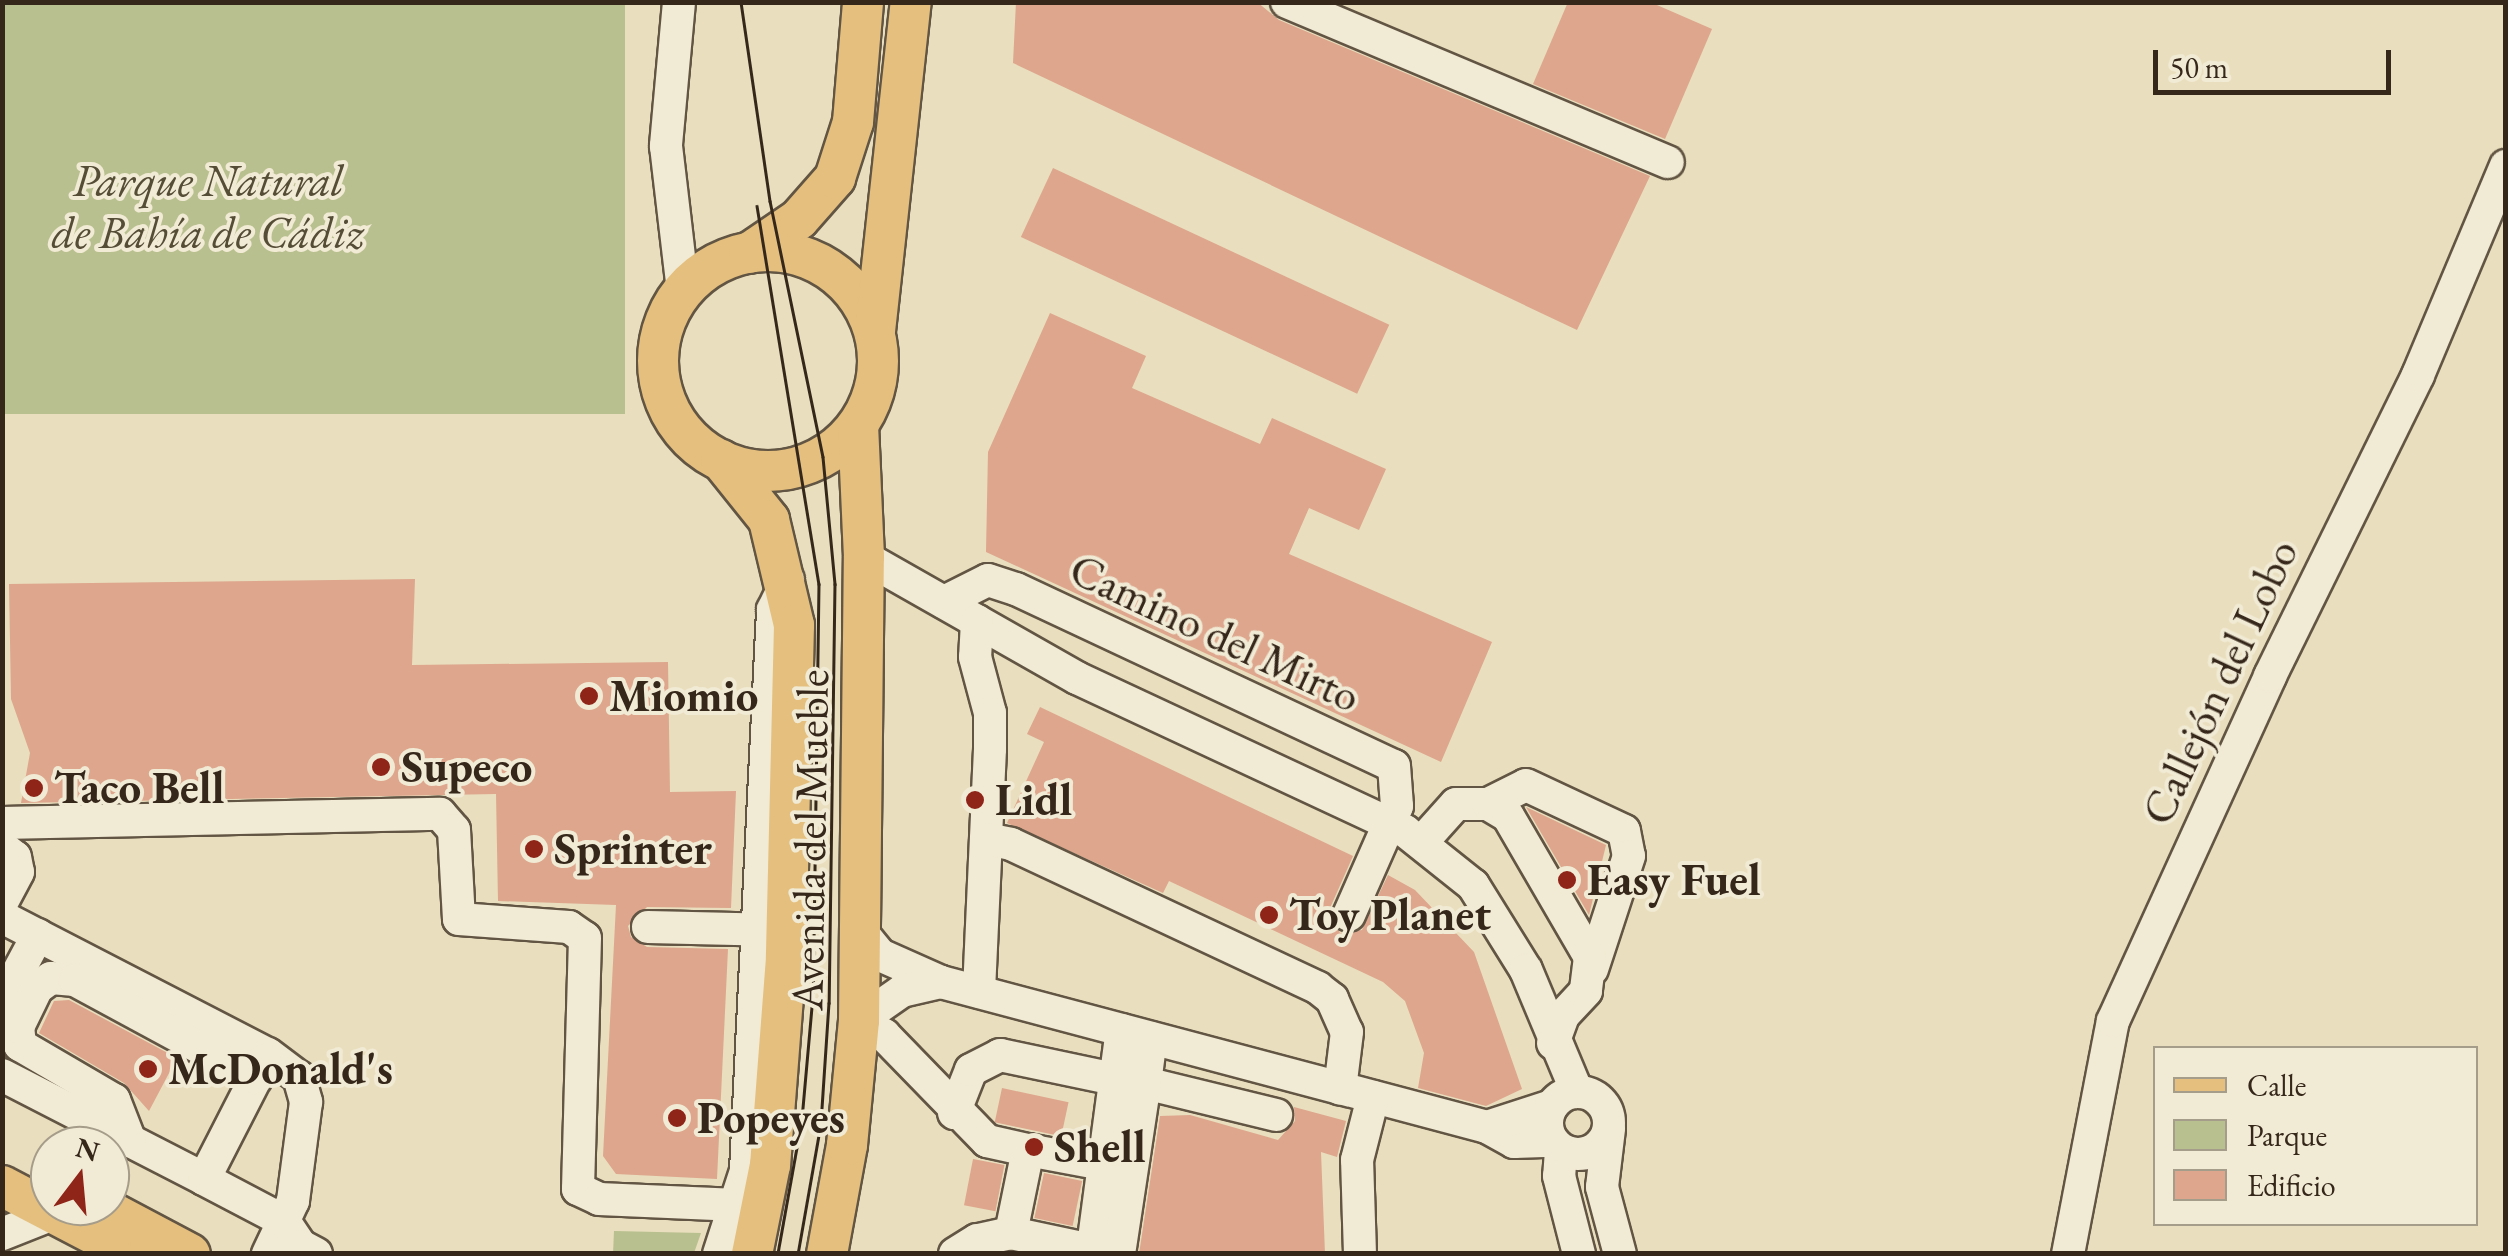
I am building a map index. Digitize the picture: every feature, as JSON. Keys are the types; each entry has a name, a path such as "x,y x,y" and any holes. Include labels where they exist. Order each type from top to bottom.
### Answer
{"main road":[{"path":"749,253 799,219 835,178 853,122 863,2"},
{"path":"874,331 865,308 832,271 776,251 749,253 724,260 683,291 666,320 658,371 678,424 721,460 748,469 804,465 858,426 877,380 874,331 911,2"},
{"name":"Avenida del Mueble","path":"827,1254 847,1145 858,1021 864,557 858,426"},
{"name":"Avenida del Mueble","path":"721,460 769,520 788,579 794,625 778,767 770,1165 752,1254"},
{"path":"2,1155 30,1179"},
{"path":"2,1186 30,1192"},
{"path":"130,1222 190,1254"},
{"path":"93,1226 132,1254"}],"street":[{"path":"679,2 666,146 683,291"},
{"path":"1287,2 1668,162"},
{"name":"Callejón del Lobo","path":"2068,1254 2113,1021 2270,676 2418,376 2506,166"},
{"path":"864,557 1077,678 1389,824 1420,843 1473,886 1526,970 1553,1043 1564,1099 1557,1145 1559,1176 1578,1254"},
{"name":"Camino del Mirto","path":"944,602 988,580 1016,590 1394,766 1398,786 1389,824"},
{"path":"977,621 976,657 990,712 978,992"},
{"path":"1420,843 1456,804 1488,804 1526,785 1624,831 1628,856 1586,992 1563,1016 1553,1043"},
{"path":"1488,804 1508,816 1581,938 1592,969"},
{"path":"2,823 440,814 454,830 458,919 570,926 585,938 578,1189 598,1200 738,1204"},
{"path":"1349,916 1389,824"},
{"path":"986,839 1011,844 1318,988 1332,999 1347,1032 1340,1089"},
{"path":"2,847 15,857 18,872 2,902"},
{"path":"2,917 262,1066"},
{"path":"648,926 773,930 738,1204 720,1254"},
{"path":"859,928 880,954 941,982 1487,1127 1514,1142 1557,1145 1585,1154 1610,1129"},
{"path":"2,1002 38,935"},
{"path":"124,1126 114,1100 20,1045 18,1027 37,988 50,978 75,980 262,1066 299,1077 306,1102 293,1200 268,1254"},
{"path":"941,982 902,990 858,1021 884,1036 954,1113 987,1140 1103,1164"},
{"path":"1101,1252 1137,1034"},
{"path":"954,1113 971,1070 1000,1056 1276,1116"},
{"path":"204,1179 262,1066"},
{"path":"2,1076 100,1126"},
{"path":"1101,1252 1103,1164 1129,1081"},
{"path":"1360,1254 1357,1160 1373,1098"},
{"path":"1487,1127 1564,1099 1604,1105 1610,1129 1587,1254"},
{"path":"130,1141 284,1221 301,1246 316,1254"},
{"path":"1011,1233 1028,1150"},
{"path":"1602,1187 1620,1254"},
{"path":"2,1234 30,1213"},
{"path":"955,1254 978,1240 1011,1233 1101,1252"}],"green space":[{"name":"Parque Natural de Bahía de Cádiz","path":"2,3 625,3 625,414 2,414"},
{"path":"614,1231 701,1233 694,1253 613,1254"}],"building":[{"path":"1016,2 1257,2 1279,20 1650,176 1577,330 1013,63"},
{"path":"1568,2 1650,2 1712,29 1665,139 1533,84"},
{"path":"1053,168 1389,325 1357,394 1021,237"},
{"path":"1050,313 1146,356 1132,388 1260,444 1272,418 1386,469 1359,530 1309,508 1289,554 1492,642 1441,762 986,552 988,452"},
{"path":"415,579 412,665 668,662 670,792 736,791 731,908 647,907 628,926 631,937 647,947 728,949 717,1179 616,1174 603,1156 616,905 498,901 496,794 21,803 30,753 11,699 9,584"},
{"path":"1040,707 1353,856 1330,908 1340,933 1362,930 1388,875 1415,890 1474,952 1522,1089 1486,1106 1418,1088 1424,1053 1405,1001 1383,982 1169,881 1163,893 1007,823 1044,742 1027,734"},
{"path":"1526,807 1606,845 1589,915"},
{"path":"69,1000 177,1058 149,1111 124,1083 39,1033 54,1001"},
{"path":"1002,1088 1069,1102 1061,1136 995,1122"},
{"path":"1294,1107 1346,1121 1337,1157 1321,1152 1325,1254 1139,1254 1160,1116 1190,1115 1278,1140 1295,1121"},
{"path":"973,1159 1004,1165 995,1211 964,1205"},
{"path":"1044,1173 1082,1181 1073,1226 1034,1218"}],"tram line":[{"path":"741,2 770,201 823,457 835,584 829,1003 821,1124 798,1254"},
{"path":"757,206 819,584 813,996 802,1120 778,1254"}],"place":[{"name":"Miomio","path":"589,696"},
{"name":"Supeco","path":"381,767"},
{"name":"Taco Bell","path":"34,788"},
{"name":"Lidl","path":"975,800"},
{"name":"Sprinter","path":"534,849"},
{"name":"Easy Fuel","path":"1567,880"},
{"name":"Toy Planet","path":"1269,915"},
{"name":"McDonald's","path":"148,1069"},
{"name":"Popeyes","path":"677,1118"},
{"name":"Shell","path":"1034,1147"}]}
